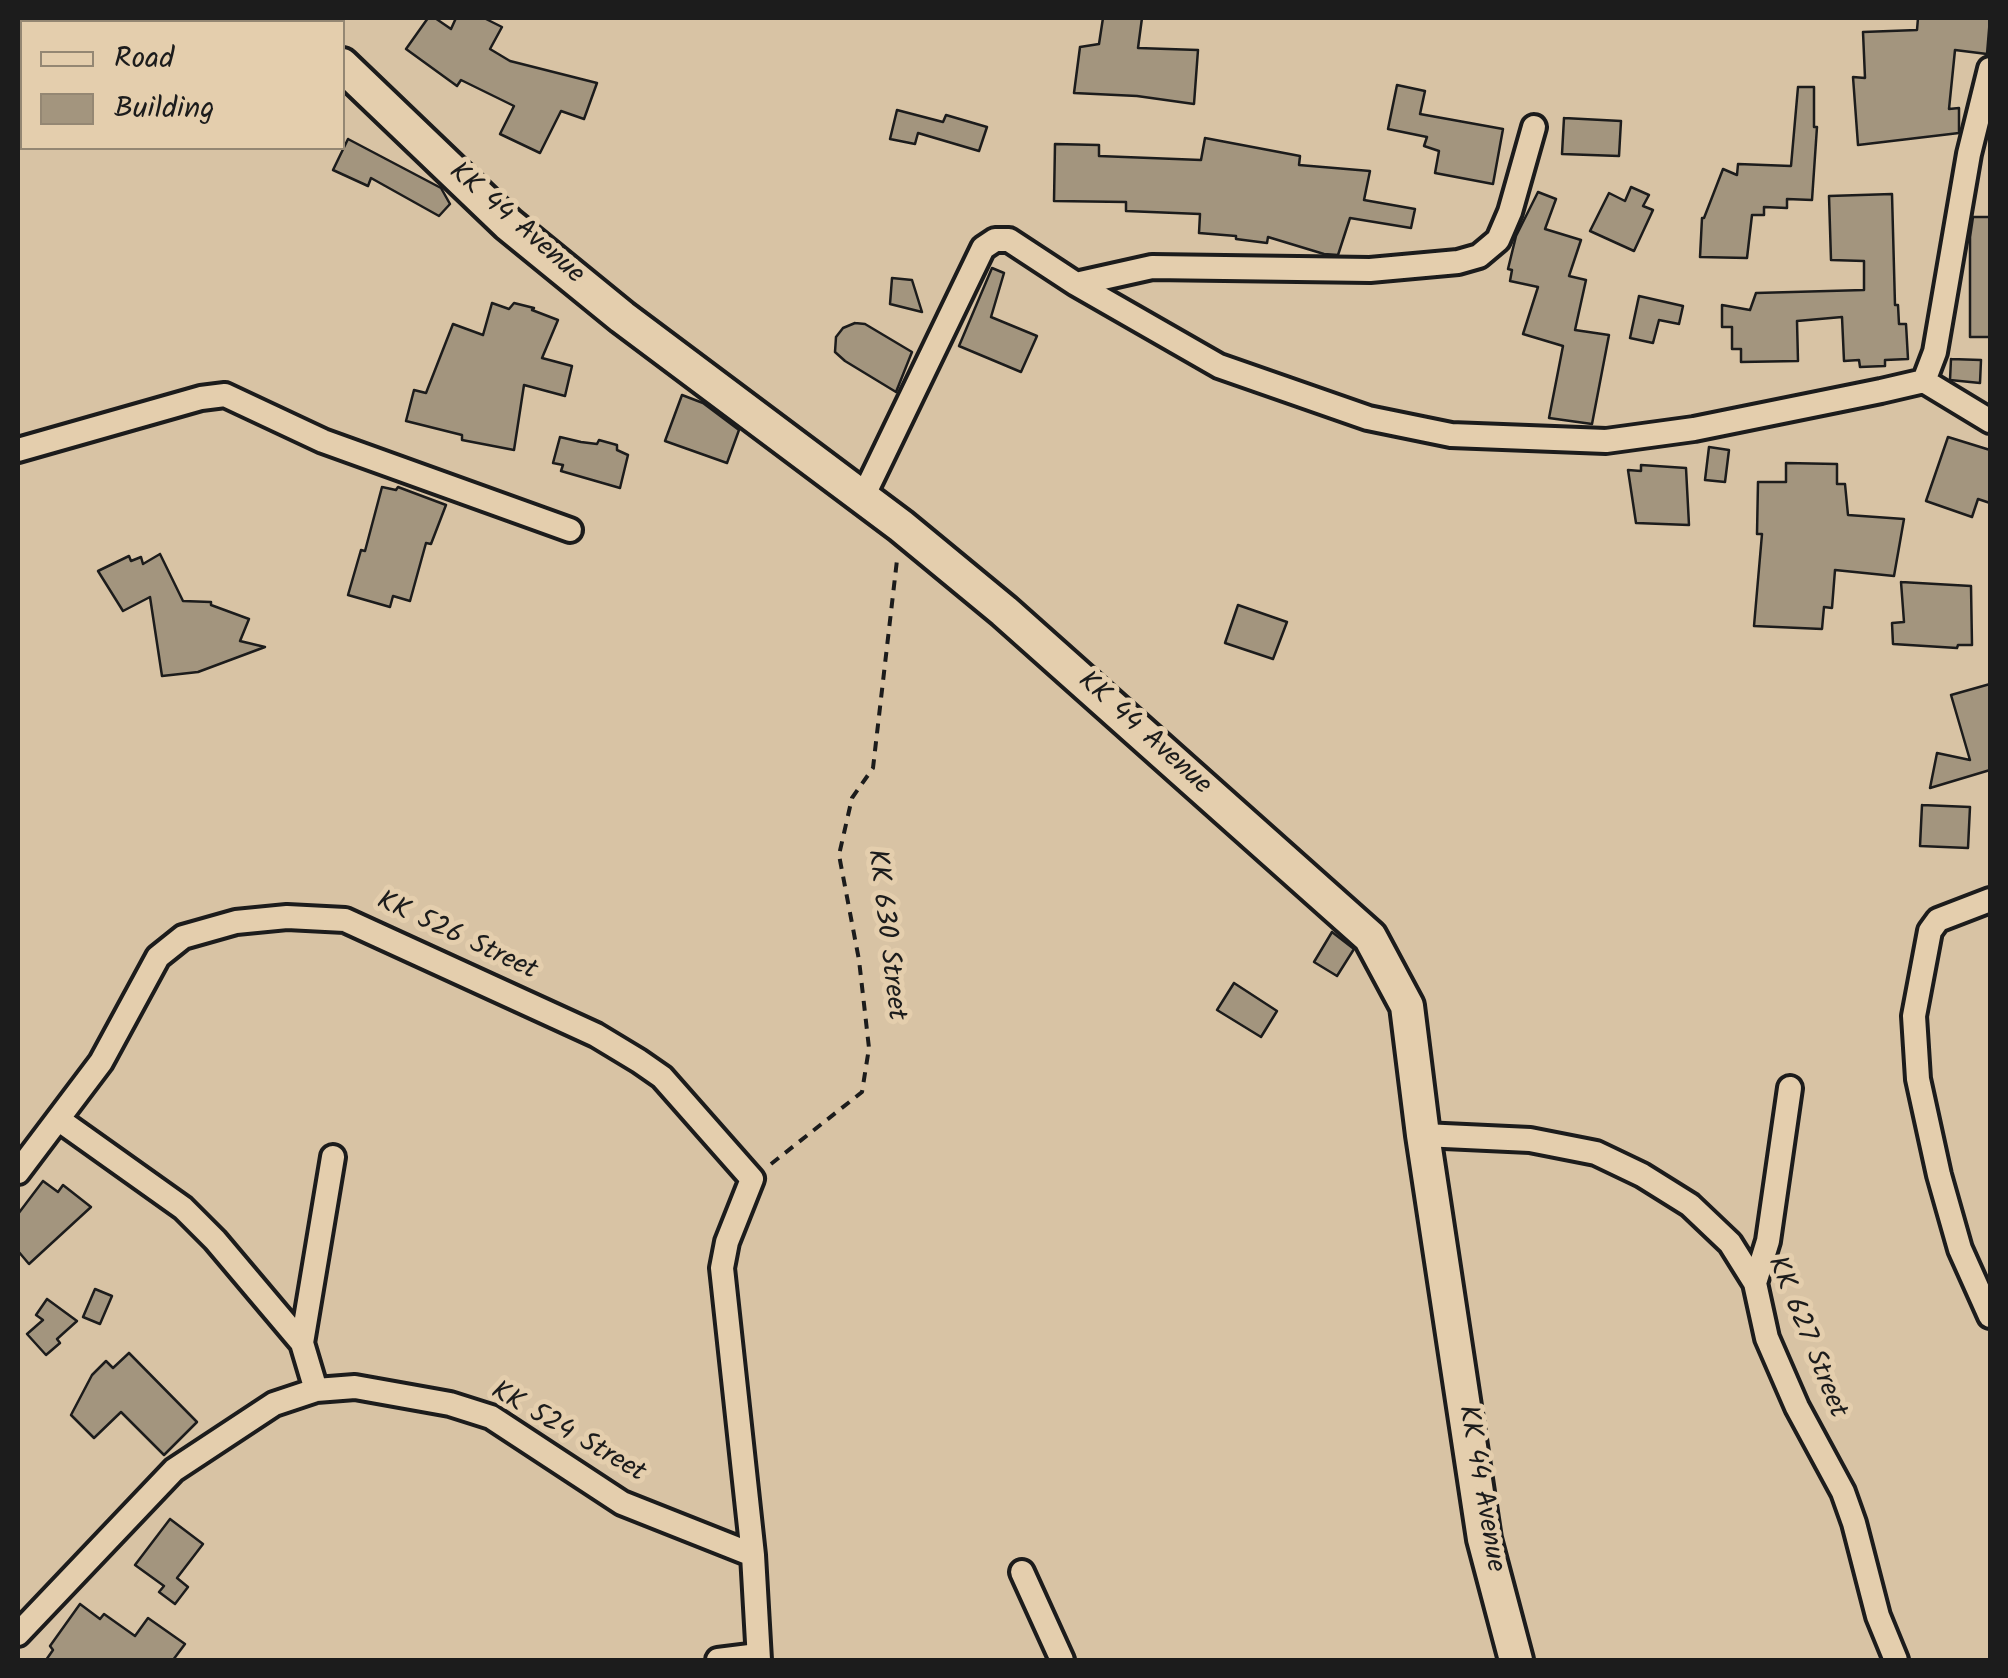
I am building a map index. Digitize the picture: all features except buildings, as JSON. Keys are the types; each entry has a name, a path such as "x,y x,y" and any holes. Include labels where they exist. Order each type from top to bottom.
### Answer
{"main road":[{"name":"KK 44 Avenue","path":"345,68 522,235 622,317 901,526 1004,611 1370,937 1407,1006 1484,1540 1516,1660"}],"street":[{"path":"1924,381 1935,352 1969,154 1990,68"},
{"path":"1076,284 1152,267 1370,270 1458,262 1479,256 1498,240 1510,212 1534,126"},
{"path":"862,499 983,248 996,240 1009,240 1076,284 1219,366 1368,418 1451,435 1606,442 1694,429 1924,381 1990,421"},
{"path":"18,450 201,398 225,395 323,441 570,530"},
{"path":"1990,900 1938,920 1930,931 1914,1016 1918,1079 1939,1175 1960,1249 1990,1316"},
{"name":"KK 526 Street","path":"18,1172 101,1062 158,957 183,937 236,922 287,917 345,920 596,1036 639,1060 662,1077 752,1179"},
{"path":"1755,1283 1768,1241 1790,1088"},
{"path":"58,1119 183,1208 214,1240 302,1342 316,1390"},
{"name":"KK 627 Street","path":"1423,1135 1530,1140 1596,1154 1690,1205 1730,1243 1755,1283 1766,1338 1842,1492 1878,1616 1896,1660"},
{"path":"302,1342 334,1157"},
{"path":"718,1660 759,1658 753,1555 722,1268 726,1242 752,1179"},
{"name":"KK 524 Street","path":"18,1634 174,1470 274,1404 316,1390 355,1388 450,1404 490,1417 622,1503 753,1555"},
{"path":"1022,1572 1062,1660"}],"path":[{"name":"KK 630 Street","path":"752,1179 862,1092 869,1048 859,960 839,854 852,798 873,768 901,526"}]}
